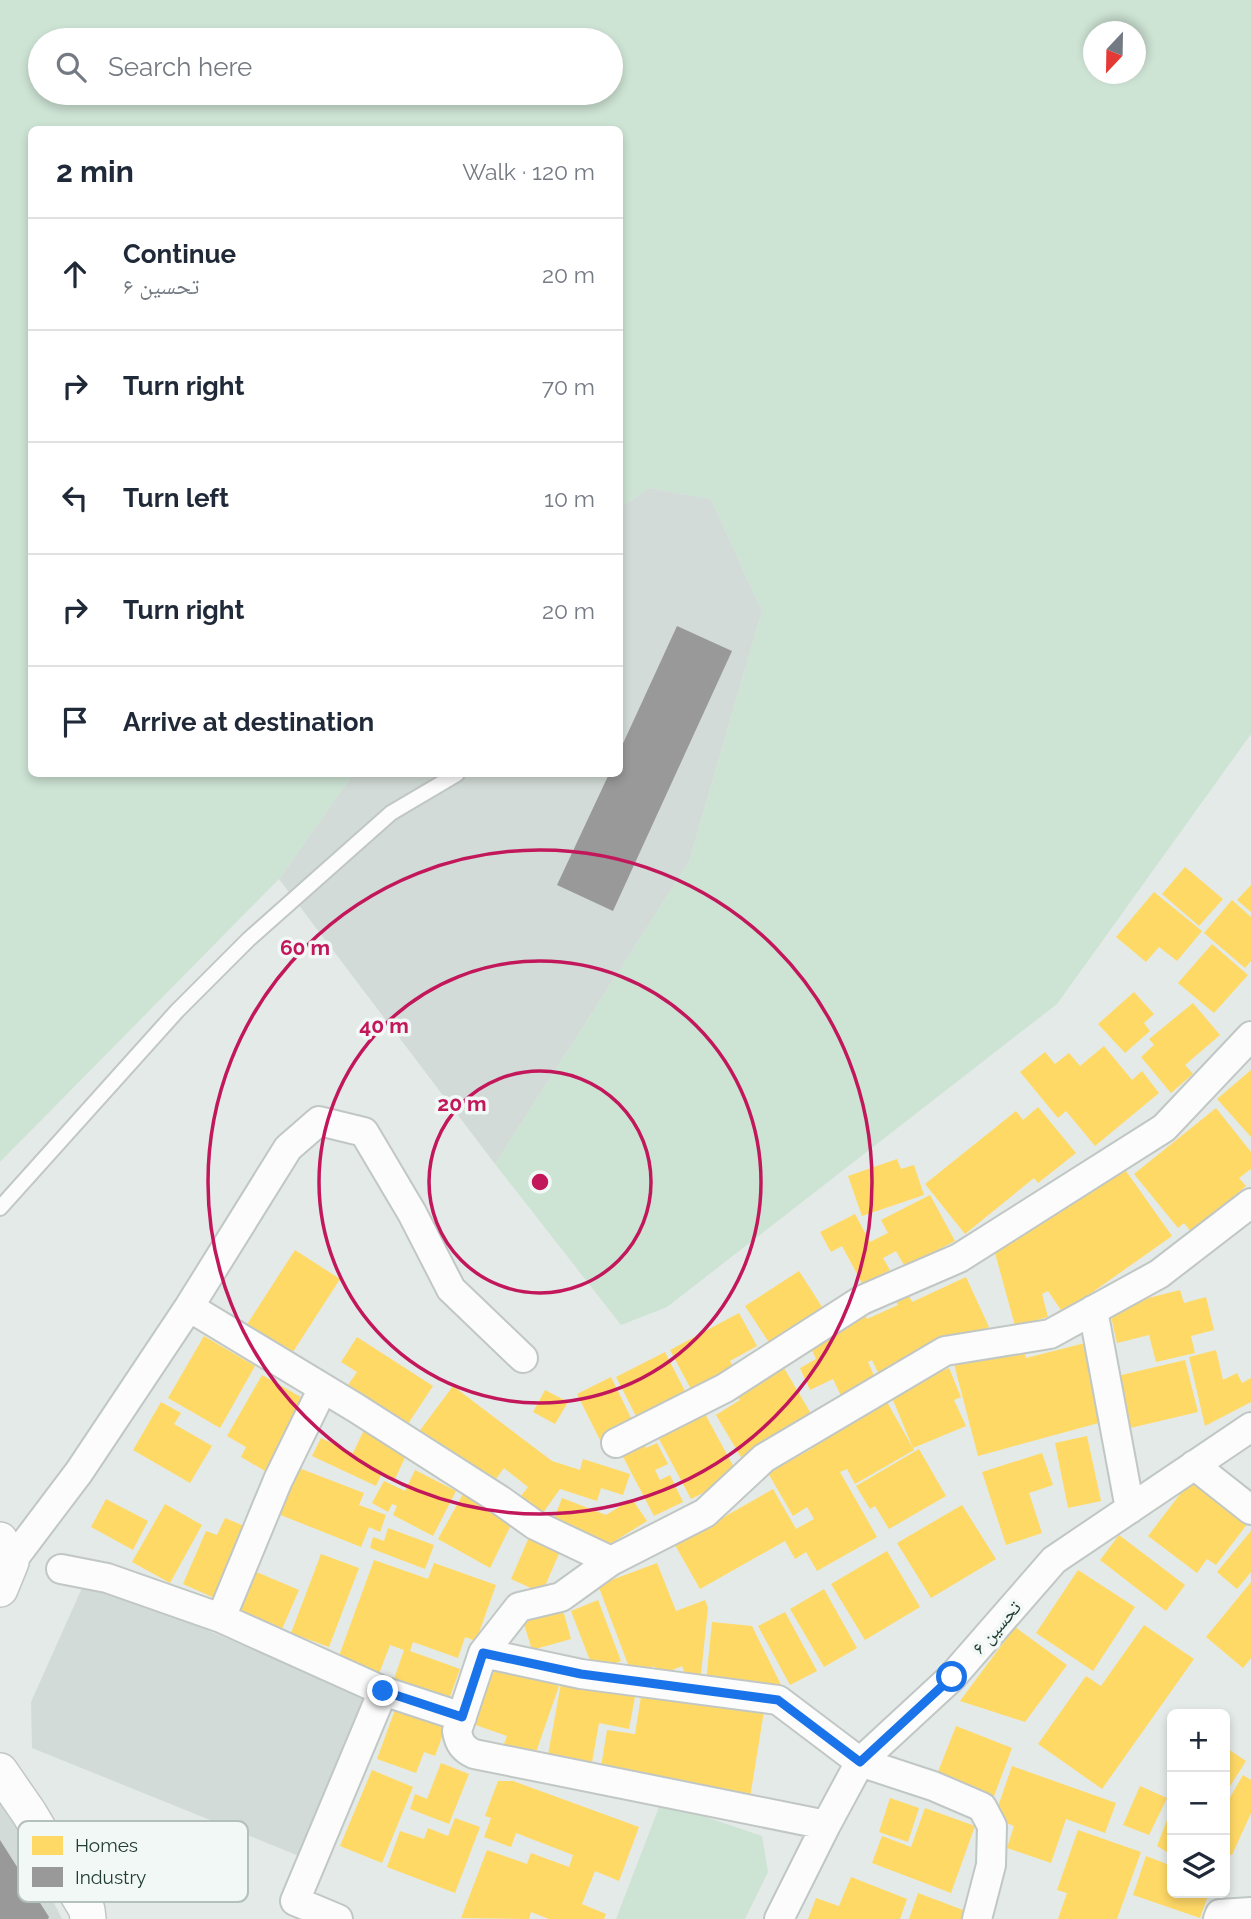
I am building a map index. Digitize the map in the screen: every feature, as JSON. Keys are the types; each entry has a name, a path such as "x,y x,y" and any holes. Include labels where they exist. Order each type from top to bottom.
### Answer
{"street":[{"path":"616,1443 725,1388 862,1300 959,1258 1164,1128 1251,1035"},
{"path":"4,1564 79,1472 189,1307 289,1148 320,1121 364,1132 412,1213 451,1289 523,1358"},
{"path":"826,1825 465,1750 458,1741 457,1731 483,1653 519,1607 561,1597 611,1562 705,1513 764,1458 945,1351 1050,1334 1158,1273 1251,1203"},
{"path":"189,1307 323,1388 535,1525 611,1562"},
{"path":"1093,1310 1130,1509"},
{"path":"220,1618 278,1480 323,1388"},
{"name":"تحسین ۶","path":"779,1919 860,1762 952,1677 1054,1560 1251,1427"},
{"path":"1194,1465 1251,1510"},
{"path":"61,1569 107,1578 220,1618 383,1691 462,1717"},
{"path":"483,1653 581,1674 778,1700 860,1762 933,1786 982,1807 992,1826 991,1865 976,1919"},
{"path":"338,1919 295,1901 383,1691"},
{"path":"0,1772 34,1821"},
{"path":"82,1902 88,1919"},
{"path":"1219,1917 1251,1912"}],"lane":[{"path":"0,1208 177,1011 249,939 391,813 452,777"}],"shaded area":[{"path":"649,488 711,499 762,611 689,862 495,1164 279,879 351,777 623,777 623,506"},
{"path":"86,1579 366,1697 299,1856 248,1835 248,1821 212,1821 32,1748 31,1702"},
{"path":"0,1795 18,1831 18,1902 54,1902 62,1919 0,1919"}],"green space":[{"path":"0,0 1251,0 1251,734 1057,1004 667,1307 621,1325 495,1164 689,862 762,611 711,499 649,488 623,506 623,126 28,126 28,777 351,777 279,879 0,1162"},
{"path":"661,1802 762,1836 768,1872 745,1919 616,1919"}],"building: Homes":[{"path":"1185,867 1223,899 1199,926 1162,894"},
{"path":"1251,885 1251,912 1237,900"},
{"path":"1154,892 1202,931 1177,961 1159,947 1146,962 1116,937"},
{"path":"1232,900 1251,917 1251,961 1245,968 1204,933"},
{"path":"1212,944 1248,975 1214,1013 1178,983"},
{"path":"1134,992 1154,1014 1144,1023 1150,1031 1125,1053 1098,1024"},
{"path":"1193,1003 1220,1035 1185,1065 1193,1074 1171,1093 1141,1057 1154,1045 1149,1039"},
{"path":"1104,1046 1132,1080 1142,1071 1159,1093 1095,1146 1066,1111 1058,1118 1020,1072 1045,1052 1055,1064 1069,1053 1080,1066"},
{"path":"1251,1070 1251,1137 1217,1099"},
{"path":"1038,1107 1076,1153 1038,1183 1034,1178 965,1234 925,1184 1016,1111 1023,1120"},
{"path":"1216,1108 1251,1152 1251,1169 1239,1178 1246,1186 1230,1200 1235,1207 1196,1238 1184,1223 1178,1228 1134,1174"},
{"path":"897,1159 901,1169 914,1165 924,1195 862,1216 848,1176"},
{"path":"1121,1164 1172,1236 1063,1313 1048,1291 1042,1294 1048,1317 1015,1326 995,1253"},
{"path":"930,1195 955,1241 905,1267 896,1251 883,1258 890,1270 863,1285 842,1246 831,1252 820,1232 855,1214 870,1242 888,1233 881,1220"},
{"path":"295,1250 340,1279 291,1355 246,1326"},
{"path":"799,1271 824,1310 770,1344 745,1306"},
{"path":"966,1277 989,1327 880,1377 872,1360 868,1362 876,1380 841,1396 833,1379 810,1390 800,1368 816,1359 810,1346 848,1328 843,1318 862,1309 867,1319 898,1305 894,1297 907,1291 912,1302"},
{"path":"1180,1290 1184,1303 1206,1297 1214,1330 1191,1336 1195,1353 1156,1362 1149,1335 1117,1343 1109,1308"},
{"path":"739,1313 757,1346 730,1361 735,1370 693,1393 670,1350"},
{"path":"204,1336 255,1366 220,1428 168,1398"},
{"path":"357,1337 433,1386 406,1427 346,1388 357,1372 341,1362"},
{"path":"1085,1343 1106,1421 978,1456 954,1364 1023,1346 1026,1358"},
{"path":"1216,1350 1223,1380 1237,1373 1242,1383 1251,1378 1251,1402 1205,1426 1189,1357"},
{"path":"665,1352 689,1399 640,1424 616,1377"},
{"path":"1185,1360 1198,1412 1126,1429 1113,1377"},
{"path":"781,1363 813,1417 742,1459 716,1415 740,1400 734,1391"},
{"path":"949,1368 961,1397 954,1400 966,1426 913,1448 890,1393"},
{"path":"262,1375 313,1404 272,1475 241,1457 246,1447 227,1436"},
{"path":"611,1377 635,1426 601,1442 577,1394"},
{"path":"453,1386 552,1461 580,1470 583,1459 630,1474 623,1495 601,1488 597,1501 560,1489 540,1517 518,1500 528,1487 504,1468 490,1487 418,1433"},
{"path":"545,1390 568,1402 555,1424 533,1412"},
{"path":"883,1395 914,1450 855,1484 847,1469 840,1472 877,1537 817,1571 806,1552 795,1559 785,1541 700,1589 675,1545 773,1489 796,1529 814,1519 807,1507 793,1516 768,1473 813,1448 807,1438"},
{"path":"161,1402 181,1413 174,1424 212,1446 190,1483 133,1450"},
{"path":"704,1412 738,1475 691,1499 658,1437"},
{"path":"364,1430 408,1451 395,1479 382,1473 376,1486 312,1456 321,1438 353,1453"},
{"path":"1087,1436 1101,1501 1068,1508 1055,1443"},
{"path":"642,1440 646,1448 657,1443 668,1464 655,1470 660,1480 670,1475 683,1502 654,1516 620,1451"},
{"path":"919,1449 946,1496 889,1529 875,1506 870,1509 856,1486"},
{"path":"1042,1453 1053,1485 1029,1493 1042,1533 1006,1545 982,1472"},
{"path":"291,1465 364,1493 359,1505 386,1515 380,1532 369,1527 361,1547 273,1512"},
{"path":"415,1470 456,1491 433,1536 393,1515 397,1506 392,1504 388,1512 372,1503 384,1481 405,1491"},
{"path":"1197,1472 1251,1519 1216,1565 1207,1559 1197,1573 1148,1536"},
{"path":"463,1494 512,1523 490,1568 438,1539"},
{"path":"562,1498 606,1515 632,1499 647,1521 610,1544 553,1521"},
{"path":"106,1499 148,1521 133,1550 91,1527"},
{"path":"165,1504 202,1525 170,1583 132,1562"},
{"path":"962,1505 996,1559 931,1598 897,1543"},
{"path":"225,1518 249,1528 219,1600 183,1584 206,1531 217,1535"},
{"path":"388,1528 434,1545 425,1569 370,1548 373,1537 384,1541"},
{"path":"1251,1531 1251,1572 1237,1589 1217,1572"},
{"path":"530,1535 561,1549 542,1593 511,1579"},
{"path":"1119,1535 1185,1585 1166,1611 1100,1560"},
{"path":"887,1551 920,1607 865,1640 831,1584"},
{"path":"321,1554 359,1568 329,1647 291,1633"},
{"path":"374,1560 428,1579 434,1563 496,1585 476,1641 465,1637 458,1658 413,1642 410,1651 460,1669 448,1702 393,1682 404,1650 390,1645 377,1679 336,1664"},
{"path":"657,1563 676,1611 705,1600 708,1608 701,1674 687,1679 682,1666 658,1676 654,1666 632,1675 598,1585"},
{"path":"249,1569 299,1590 279,1636 229,1615"},
{"path":"1078,1570 1135,1607 1093,1671 1036,1633"},
{"path":"1251,1582 1251,1658 1243,1668 1206,1637"},
{"path":"824,1589 857,1648 824,1667 790,1609"},
{"path":"598,1600 621,1661 594,1671 571,1611"},
{"path":"563,1610 571,1639 532,1650 523,1621"},
{"path":"785,1612 817,1671 790,1685 758,1626"},
{"path":"712,1622 752,1626 783,1689 706,1682"},
{"path":"1144,1625 1194,1659 1102,1789 1038,1744 1086,1676 1101,1686"},
{"path":"1015,1627 1067,1665 1025,1722 960,1701"},
{"path":"488,1661 559,1686 534,1758 503,1747 507,1736 467,1722"},
{"path":"562,1678 636,1691 629,1729 599,1723 591,1768 547,1760"},
{"path":"642,1690 764,1711 749,1804 599,1779 607,1730 635,1734"},
{"path":"396,1707 446,1726 435,1756 424,1752 416,1773 377,1759"},
{"path":"956,1726 1012,1748 993,1799 936,1777"},
{"path":"1230,1750 1246,1761 1230,1786"},
{"path":"441,1763 469,1774 449,1824 410,1809 415,1794 427,1799"},
{"path":"1012,1766 1116,1803 1105,1833 1066,1819 1051,1863 1007,1848 1014,1826 994,1818"},
{"path":"372,1770 413,1787 382,1863 340,1846"},
{"path":"1243,1775 1251,1780 1251,1813 1232,1855 1230,1854 1230,1797"},
{"path":"498,1781 513,1781 639,1827 619,1881 595,1871 582,1904 606,1914 604,1919 549,1919 531,1912 529,1919 461,1918 487,1850 527,1864 531,1853 569,1867 573,1855 516,1833 511,1847 484,1837 491,1818 485,1816"},
{"path":"1140,1786 1167,1798 1149,1835 1123,1825"},
{"path":"890,1798 919,1808 908,1842 879,1832"},
{"path":"925,1808 975,1826 951,1893 872,1863 882,1836 911,1847"},
{"path":"455,1818 480,1827 455,1893 387,1867 400,1831 424,1839 428,1828 448,1836"},
{"path":"1167,1820 1167,1852 1157,1846"},
{"path":"1078,1830 1141,1852 1117,1919 1058,1919 1067,1893 1057,1890"},
{"path":"1146,1856 1167,1864 1167,1898 1207,1898 1200,1918 1133,1895"},
{"path":"851,1877 907,1899 900,1919 808,1919 816,1898 839,1906"},
{"path":"918,1893 971,1913 969,1919 909,1919"}],"building: Industry":[{"path":"677,626 732,651 613,911 557,885 608,777 623,777 623,743"},
{"path":"0,1840 18,1868 18,1902 39,1902 49,1917 0,1919"}],"route":[{"path":"383,1691 462,1717 483,1653 581,1674 778,1700 860,1762 952,1677"}]}
